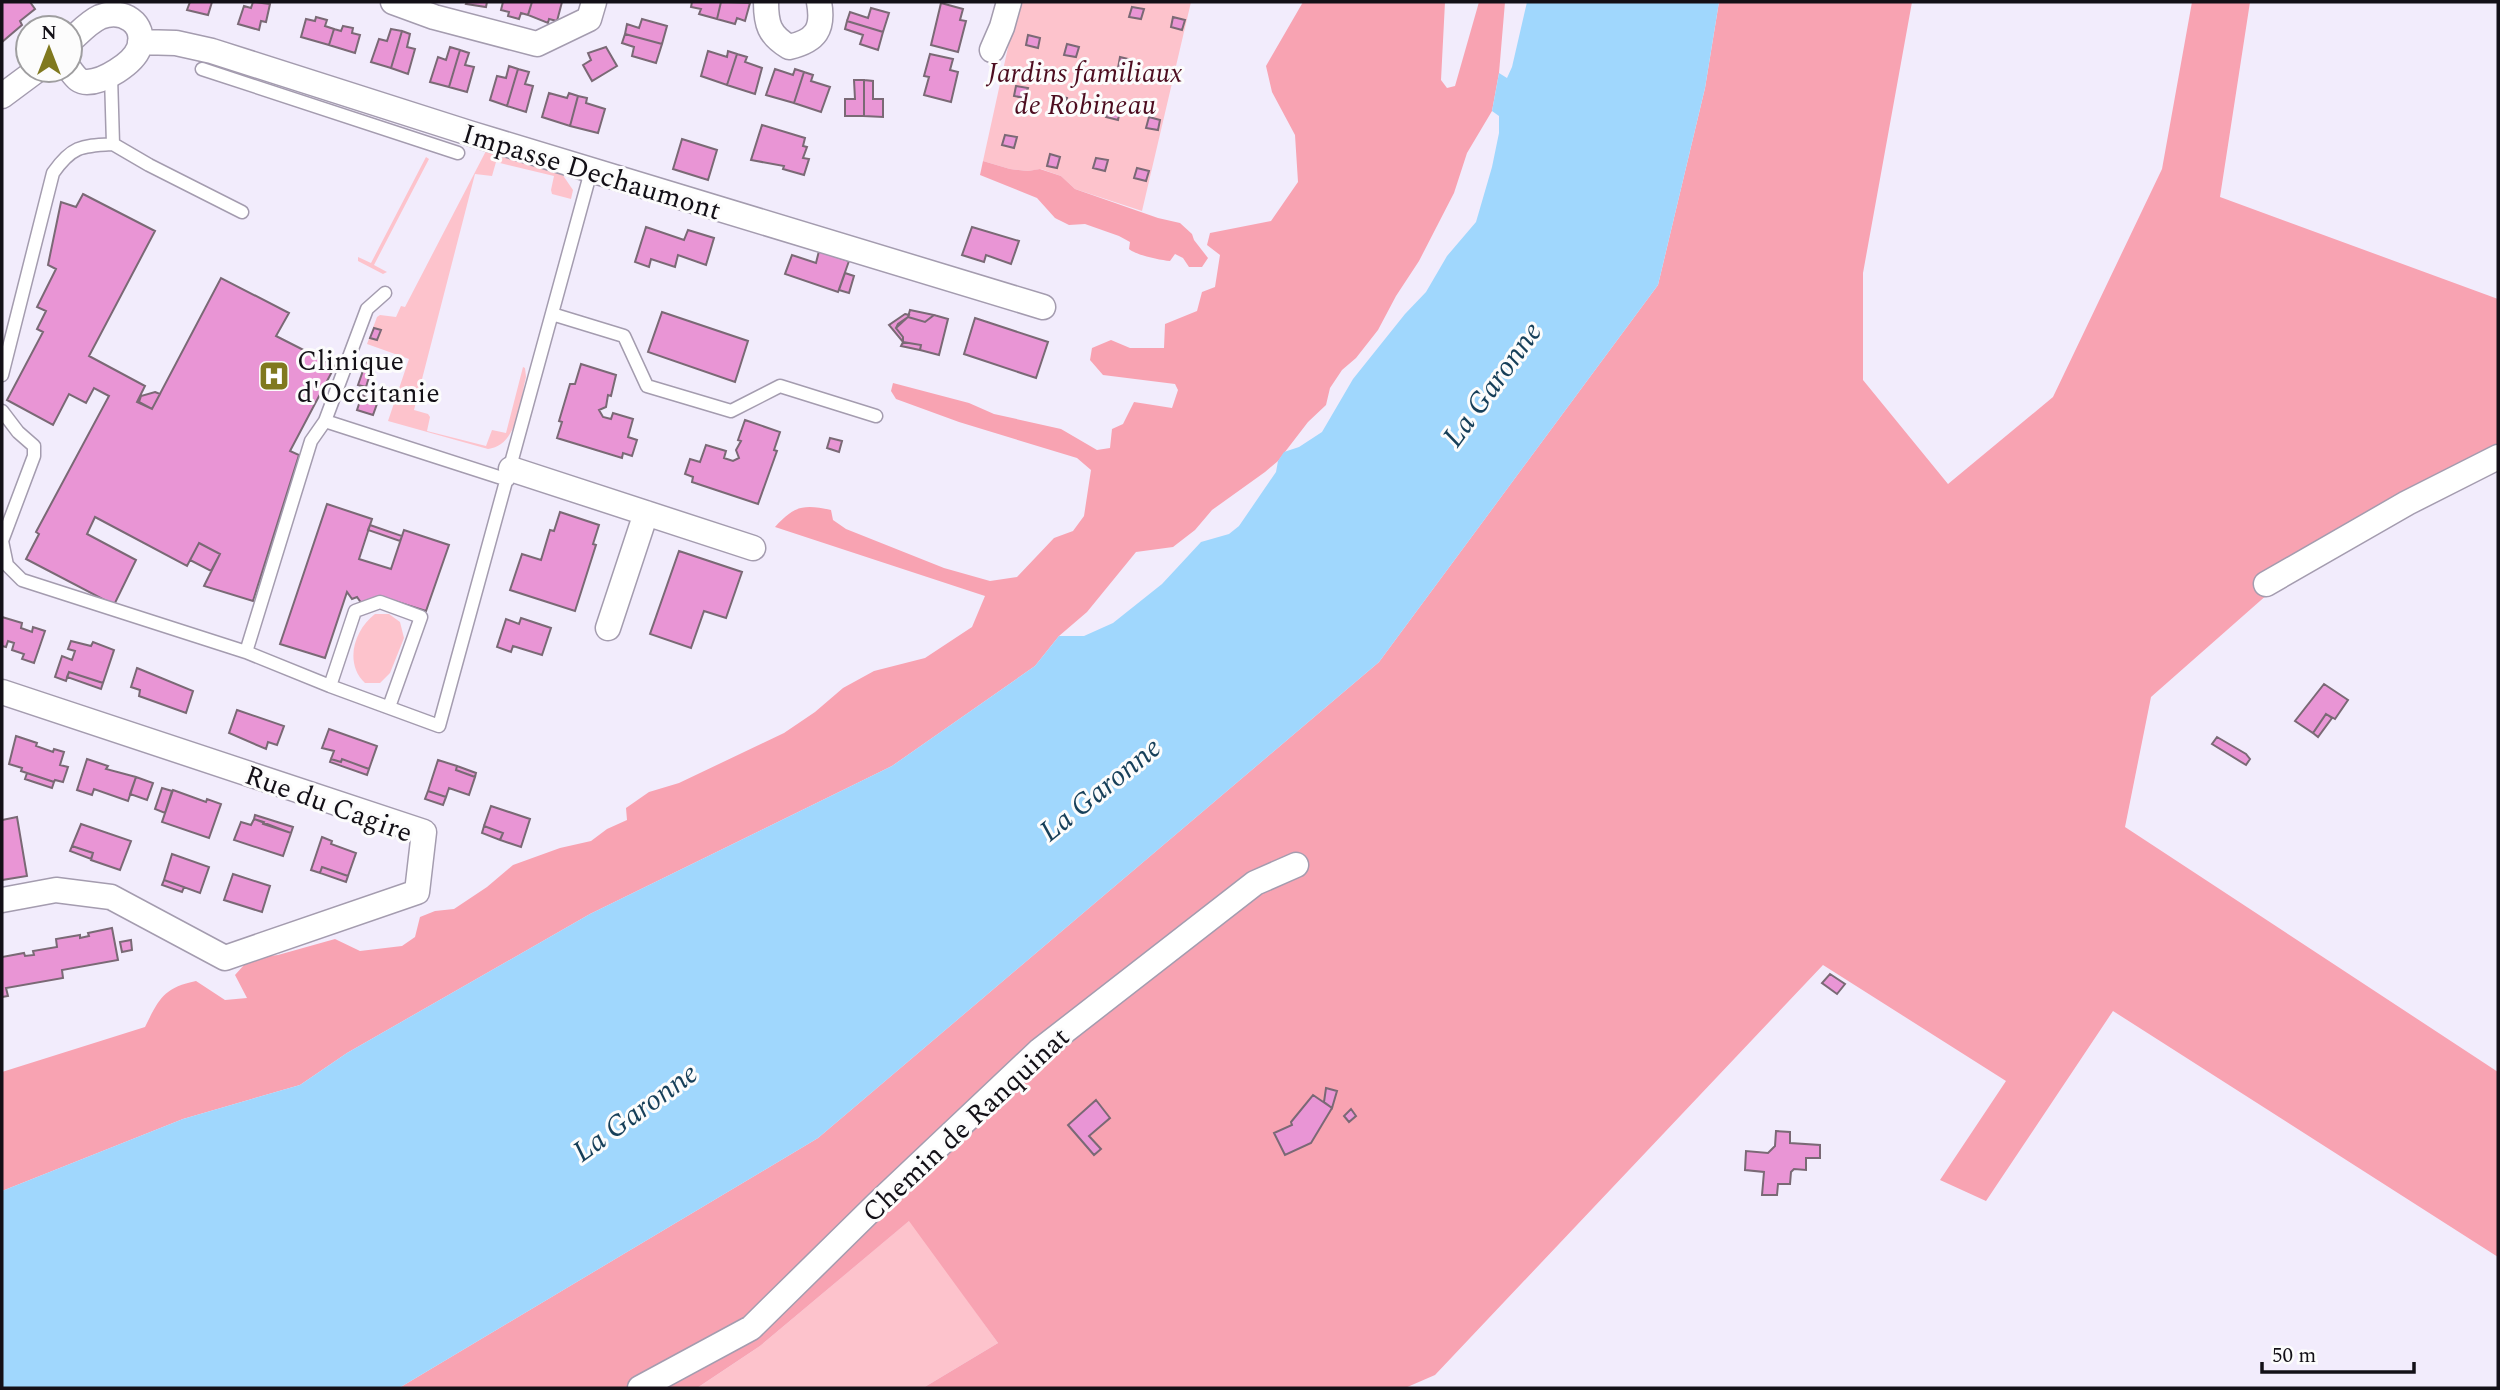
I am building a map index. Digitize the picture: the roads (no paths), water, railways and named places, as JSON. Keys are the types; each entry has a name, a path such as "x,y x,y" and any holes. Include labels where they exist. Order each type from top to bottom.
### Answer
{"street":[{"path":"393,2 434,17 537,44 589,19 594,2"},
{"path":"766,2 766,23 775,39 789,47 805,43 816,34 821,23 819,2"},
{"path":"992,50 1009,2"},
{"path":"84,30 99,18 122,8 133,19 140,42 138,52 111,76 84,81"},
{"name":"Impasse Dechaumont","path":"140,42 176,43 212,51 591,171 1043,307"},
{"path":"2,96 18,84"},
{"path":"2266,584 2407,503 2498,457"},
{"path":"510,474 646,513 753,548"},
{"path":"608,628 646,513"},
{"name":"Rue du Cagire","path":"2,692 424,832 417,892 225,958 111,897 56,890 2,900"},
{"name":"Chemin de Ranquinat","path":"640,1388 751,1328 1039,1051 1255,883 1296,865"}],"lane":[{"path":"202,69 458,153"},
{"path":"111,76 113,144"},
{"path":"2,375 53,173 65,155 80,146 113,144 242,212"},
{"path":"2,411 18,432 34,446 34,456 2,541 7,565 22,580 246,652 439,726 591,171"},
{"path":"246,652 311,441 324,421 367,309 384,293"},
{"path":"552,314 624,336 647,386 731,411 780,386 876,416"},
{"path":"324,421 510,474"},
{"path":"330,686 355,611 380,602 421,617 390,707"}],"water":[{"name":"La Garonne","path":"1527,2 1719,2 1705,88 1658,285 1379,662 818,1138 399,1388 2,1388 2,1191 183,1119 300,1085 347,1053 590,914 892,766 1035,666 1059,636 1084,636 1113,623 1162,584 1201,542 1229,534 1239,526 1276,472 1278,461 1284,452 1299,447 1322,432 1353,379 1426,292 1447,256 1476,222 1499,133 1499,116 1492,111 1499,73 1507,78 1512,67"}],"place":[{"name":"Clinique d'Occitanie","path":"274,376"}],"park label":[{"name":"Jardins familiaux de Robineau","path":"1085,88"}]}
